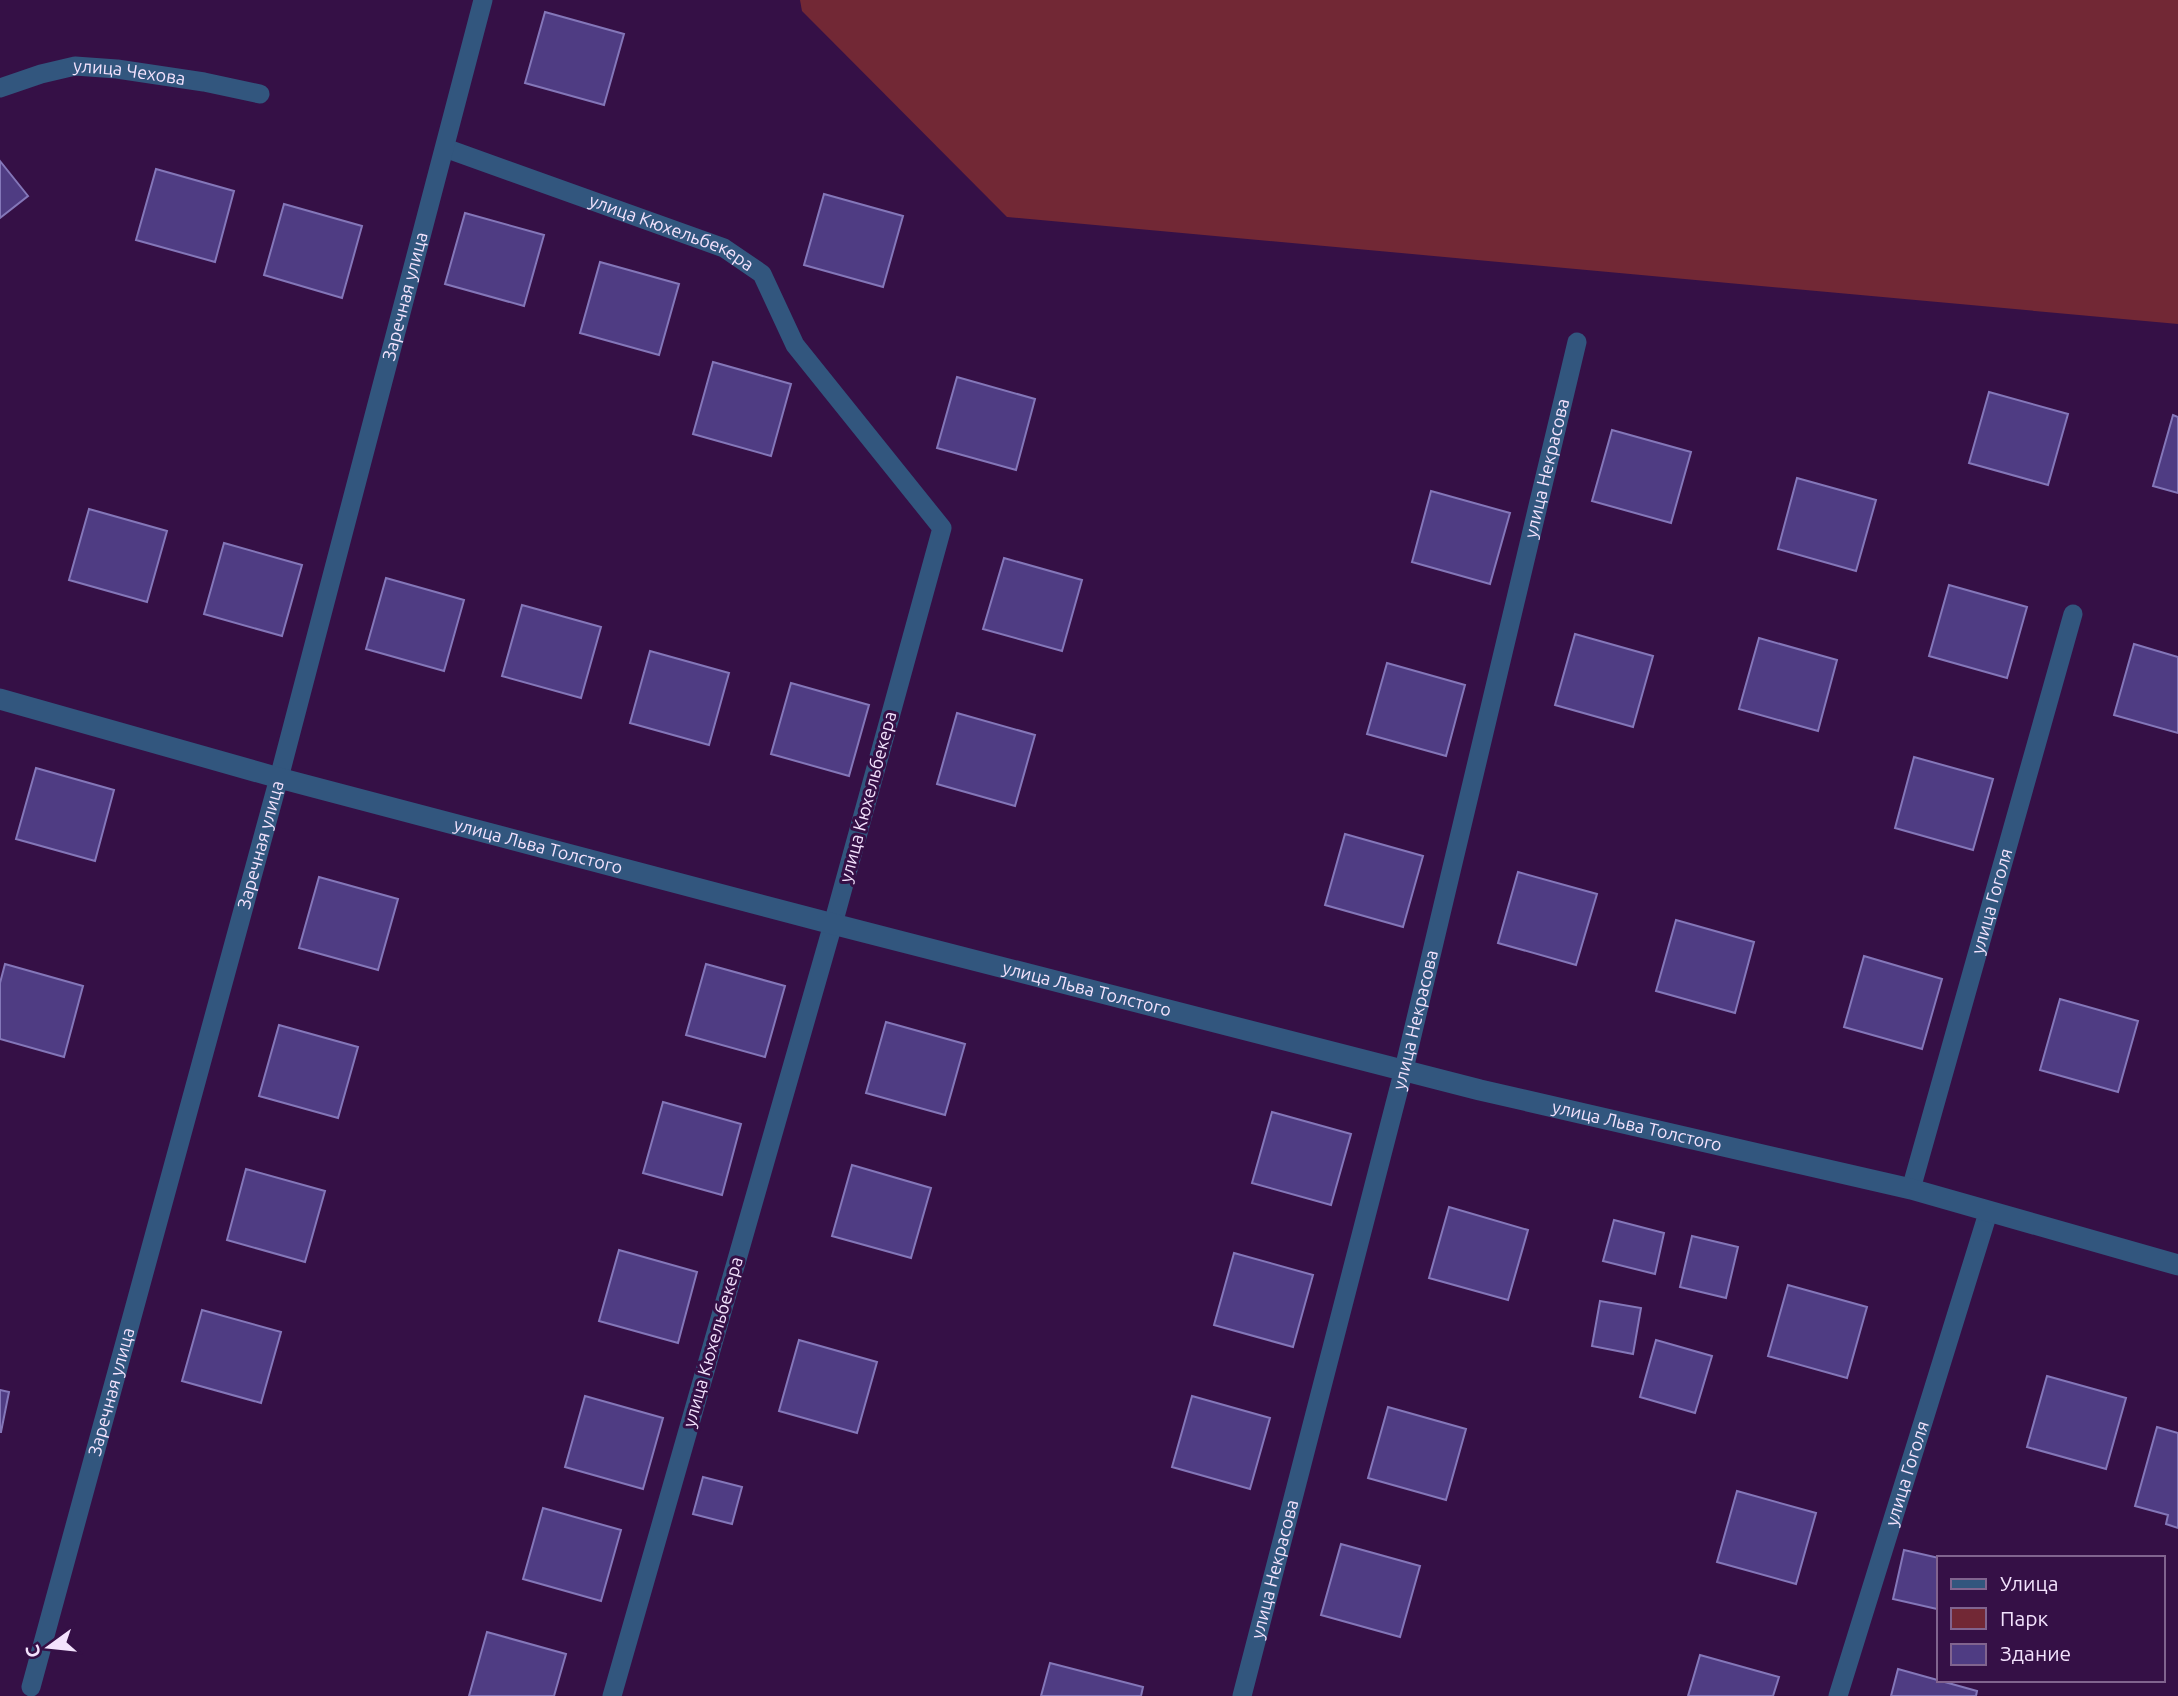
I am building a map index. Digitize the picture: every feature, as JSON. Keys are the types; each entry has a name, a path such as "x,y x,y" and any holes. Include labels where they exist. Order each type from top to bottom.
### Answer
{"street":[{"name":"улица Льва Толстого","path":"0,699 279,778 833,924 1480,1090 1911,1189 2178,1265"}],"lane":[{"name":"Заречная улица","path":"30,1687 279,778 483,0"},
{"name":"улица Чехова","path":"0,88 75,66 117,69 204,82 260,94"},
{"name":"улица Кюхельбекера","path":"445,148 724,248 762,274 795,345 942,528 833,924 612,1696"},
{"name":"улица Некрасова","path":"1242,1696 1404,1069 1577,342"},
{"name":"улица Гоголя","path":"1911,1189 2073,614"},
{"name":"улица Гоголя","path":"1838,1696 1988,1213"}],"green space":[{"path":"800,0 2178,0 2178,324 1007,217 802,11"}],"building":[{"path":"545,12 624,34 604,105 525,83"},
{"path":"0,161 28,196 0,218"},
{"path":"156,169 234,191 215,262 136,240"},
{"path":"824,194 903,216 883,287 804,265"},
{"path":"284,204 362,226 342,298 264,275"},
{"path":"465,213 544,235 524,306 445,284"},
{"path":"600,262 679,284 659,355 580,333"},
{"path":"713,362 791,384 771,456 693,434"},
{"path":"957,377 1035,399 1016,470 937,448"},
{"path":"1989,392 2068,414 2048,485 1969,463"},
{"path":"2173,415 2178,417 2178,493 2153,486"},
{"path":"1612,430 1691,452 1671,523 1592,501"},
{"path":"1797,478 1876,500 1856,571 1778,549"},
{"path":"1431,491 1510,513 1490,584 1412,562"},
{"path":"89,509 167,531 147,602 69,580"},
{"path":"224,543 302,565 282,636 204,614"},
{"path":"1004,558 1082,580 1062,651 983,629"},
{"path":"386,578 464,600 444,671 366,649"},
{"path":"1949,585 2027,607 2007,678 1929,656"},
{"path":"522,605 601,627 581,698 502,676"},
{"path":"1575,634 1653,656 1633,727 1555,705"},
{"path":"1759,638 1837,660 1818,731 1739,709"},
{"path":"2134,644 2178,657 2178,733 2114,715"},
{"path":"650,651 729,673 709,745 630,723"},
{"path":"1387,663 1465,685 1446,756 1367,734"},
{"path":"791,683 869,705 849,776 771,754"},
{"path":"957,713 1035,735 1015,806 937,784"},
{"path":"1914,757 1993,779 1973,850 1895,828"},
{"path":"36,768 114,790 95,861 16,839"},
{"path":"1345,834 1423,856 1403,927 1325,905"},
{"path":"1518,872 1597,894 1576,965 1498,943"},
{"path":"319,877 398,899 378,970 299,948"},
{"path":"1676,920 1754,942 1735,1013 1656,991"},
{"path":"1864,956 1942,979 1922,1049 1844,1027"},
{"path":"5,964 83,986 64,1057 0,1039 0,983"},
{"path":"706,964 785,986 765,1057 686,1035"},
{"path":"2060,999 2138,1021 2118,1092 2040,1070"},
{"path":"886,1022 965,1044 945,1115 866,1093"},
{"path":"279,1025 358,1047 338,1118 259,1096"},
{"path":"663,1102 741,1124 722,1195 643,1173"},
{"path":"1272,1112 1351,1134 1331,1205 1252,1183"},
{"path":"852,1165 931,1188 911,1258 832,1236"},
{"path":"246,1169 325,1191 305,1262 227,1240"},
{"path":"1449,1207 1528,1230 1508,1300 1429,1278"},
{"path":"1614,1220 1664,1233 1655,1274 1603,1261"},
{"path":"1692,1236 1738,1247 1726,1298 1680,1287"},
{"path":"619,1250 697,1272 678,1343 599,1321"},
{"path":"1234,1253 1313,1275 1293,1347 1214,1325"},
{"path":"1788,1285 1867,1307 1847,1378 1768,1356"},
{"path":"1600,1301 1641,1308 1633,1354 1592,1346"},
{"path":"202,1310 281,1332 261,1403 182,1381"},
{"path":"799,1340 877,1362 857,1433 779,1411"},
{"path":"1656,1340 1712,1356 1695,1413 1640,1397"},
{"path":"2047,1376 2126,1398 2106,1469 2027,1447"},
{"path":"0,1390 9,1392 1,1432 0,1432"},
{"path":"585,1396 663,1418 643,1489 565,1467"},
{"path":"1192,1396 1270,1418 1250,1489 1172,1467"},
{"path":"1388,1407 1466,1429 1446,1500 1368,1478"},
{"path":"2157,1427 2178,1433 2178,1528 2166,1524 2168,1515 2135,1506"},
{"path":"703,1477 742,1487 732,1524 693,1514"},
{"path":"1737,1491 1816,1513 1796,1584 1717,1562"},
{"path":"543,1508 621,1530 601,1601 523,1579"},
{"path":"1341,1544 1420,1566 1400,1637 1321,1615"},
{"path":"1904,1550 1937,1558 1937,1609 1893,1599"},
{"path":"487,1632 566,1654 554,1696 469,1696"},
{"path":"1700,1655 1779,1677 1773,1696 1688,1696"},
{"path":"1050,1663 1143,1687 1141,1696 1041,1696"},
{"path":"1898,1669 1977,1691 1976,1696 1891,1696"}]}
